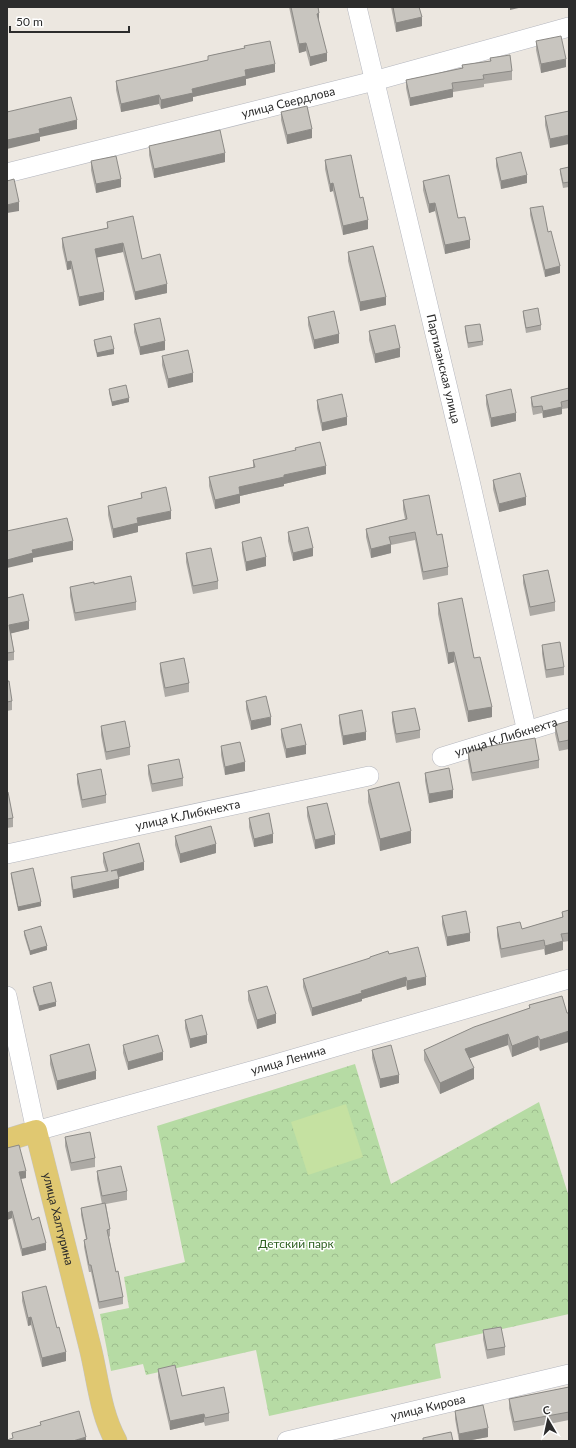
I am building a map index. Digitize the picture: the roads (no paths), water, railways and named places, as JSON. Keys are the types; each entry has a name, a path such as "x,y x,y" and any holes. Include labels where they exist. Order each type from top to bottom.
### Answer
{"main road":[{"name":"улица Ленина","path":"7,1140 36,1131"},
{"name":"улица Халтурина","path":"36,1131 91,1351 100,1397 111,1432 116,1441"}],"street":[{"name":"Партизанская улица","path":"357,7 468,474 527,732"},
{"name":"улица Свердлова","path":"7,173 374,81 569,26"},
{"name":"улица К.Либкнехта","path":"442,757 569,718"},
{"name":"улица К.Либкнехта","path":"7,854 369,776"},
{"name":"улица Ленина","path":"36,1131 269,1066 569,979"},
{"name":"улица Халтурина","path":"7,996 36,1131"},
{"name":"улица Кирова","path":"287,1441 569,1374"}],"park label":[{"name":"Детский парк","path":"296,1244"}]}
